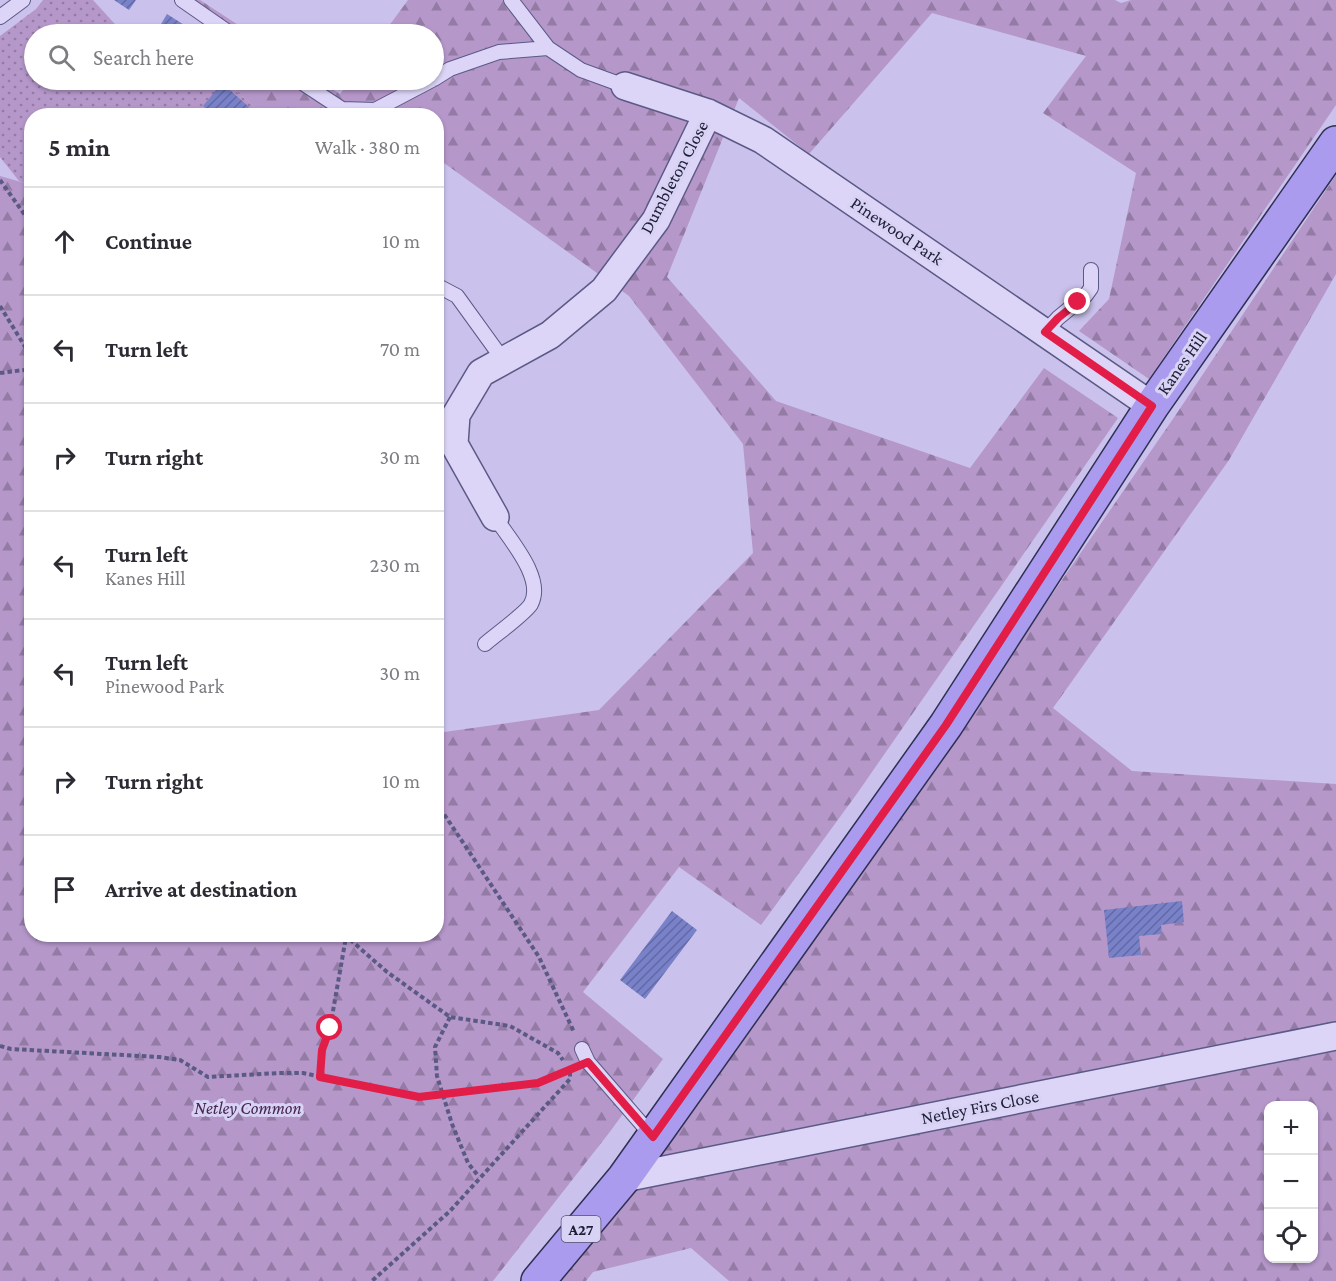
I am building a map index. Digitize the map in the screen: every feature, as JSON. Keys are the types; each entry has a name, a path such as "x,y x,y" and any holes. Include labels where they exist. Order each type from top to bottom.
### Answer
{"main road":[{"name":"Kanes Hill","path":"624,1178 946,725 1152,406 1336,143"},
{"name":"A27","path":"538,1281 624,1178"}],"street":[{"name":"Pinewood Park","path":"625,86 708,113 763,140 1152,406"},
{"name":"Dumbleton Close","path":"495,517 445,445 456,415 481,373 550,335 604,290 656,220 708,113"},
{"name":"Netley Firs Close","path":"624,1178 1336,1036"}],"lane":[{"path":"0,17 23,0"},
{"path":"182,0 217,24"},
{"path":"511,0 549,48 581,70 625,86"},
{"path":"444,73 499,52 549,48"},
{"path":"313,90 340,108"},
{"path":"379,108 412,90"},
{"path":"1045,332 1086,295 1091,288 1090,270"},
{"path":"444,289 457,296 504,361"},
{"path":"485,644 530,605 534,589 532,575 495,517"},
{"path":"582,1049 588,1062 653,1137"}],"path":[{"path":"0,180 24,214"},
{"path":"0,306 24,345"},
{"path":"0,373 24,370"},
{"path":"444,813 539,957 582,1049"},
{"path":"320,1077 322,1050 330,1028 345,942"},
{"path":"354,942 387,972 450,1017 510,1026 558,1053 570,1069 570,1079 450,1211 372,1281"},
{"path":"450,1017 435,1047 437,1076 468,1163 480,1177"},
{"path":"0,1046 10,1049 180,1059 208,1077 303,1073 419,1097 538,1083 588,1062"}],"green space":[{"path":"43,0 93,0 115,24 24,24 24,90 234,90 256,108 24,108 24,183 19,181 0,157 0,36 36,9"},
{"path":"192,0 200,0 237,24 217,24 217,18"},
{"name":"Netley Common","path":"408,0 1115,0 1121,3 1131,0 1336,0 1336,105 1149,379 1079,331 1109,299 1136,173 1043,113 1086,56 932,13 809,154 739,98 667,277 776,401 970,468 1044,368 1118,418 856,795 761,925 679,867 583,992 663,1059 609,1133 493,1281 0,1281 0,176 24,183 24,942 444,942 444,732 599,710 753,553 743,444 629,296 444,163 444,108 256,108 234,90 334,90 340,94 343,90 444,90 444,24 390,24"},
{"path":"1336,175 1336,274 1229,460 1053,708 1132,771 1336,784 1336,1281 729,1281 691,1248 593,1272 586,1281 559,1281 847,892 1175,416"}],"building":[{"path":"114,0 136,0 129,10"},
{"path":"167,14 183,24 161,24"},
{"path":"216,90 230,90 249,107 205,108 203,106"},
{"path":"1182,901 1184,922 1161,925 1162,934 1139,936 1141,955 1109,958 1104,910"},
{"path":"672,911 697,930 645,999 620,980"}],"route":[{"path":"330,1028 322,1050 320,1077 419,1097 538,1083 588,1062 653,1137 946,725 1152,406 1045,332 1078,302"}]}
